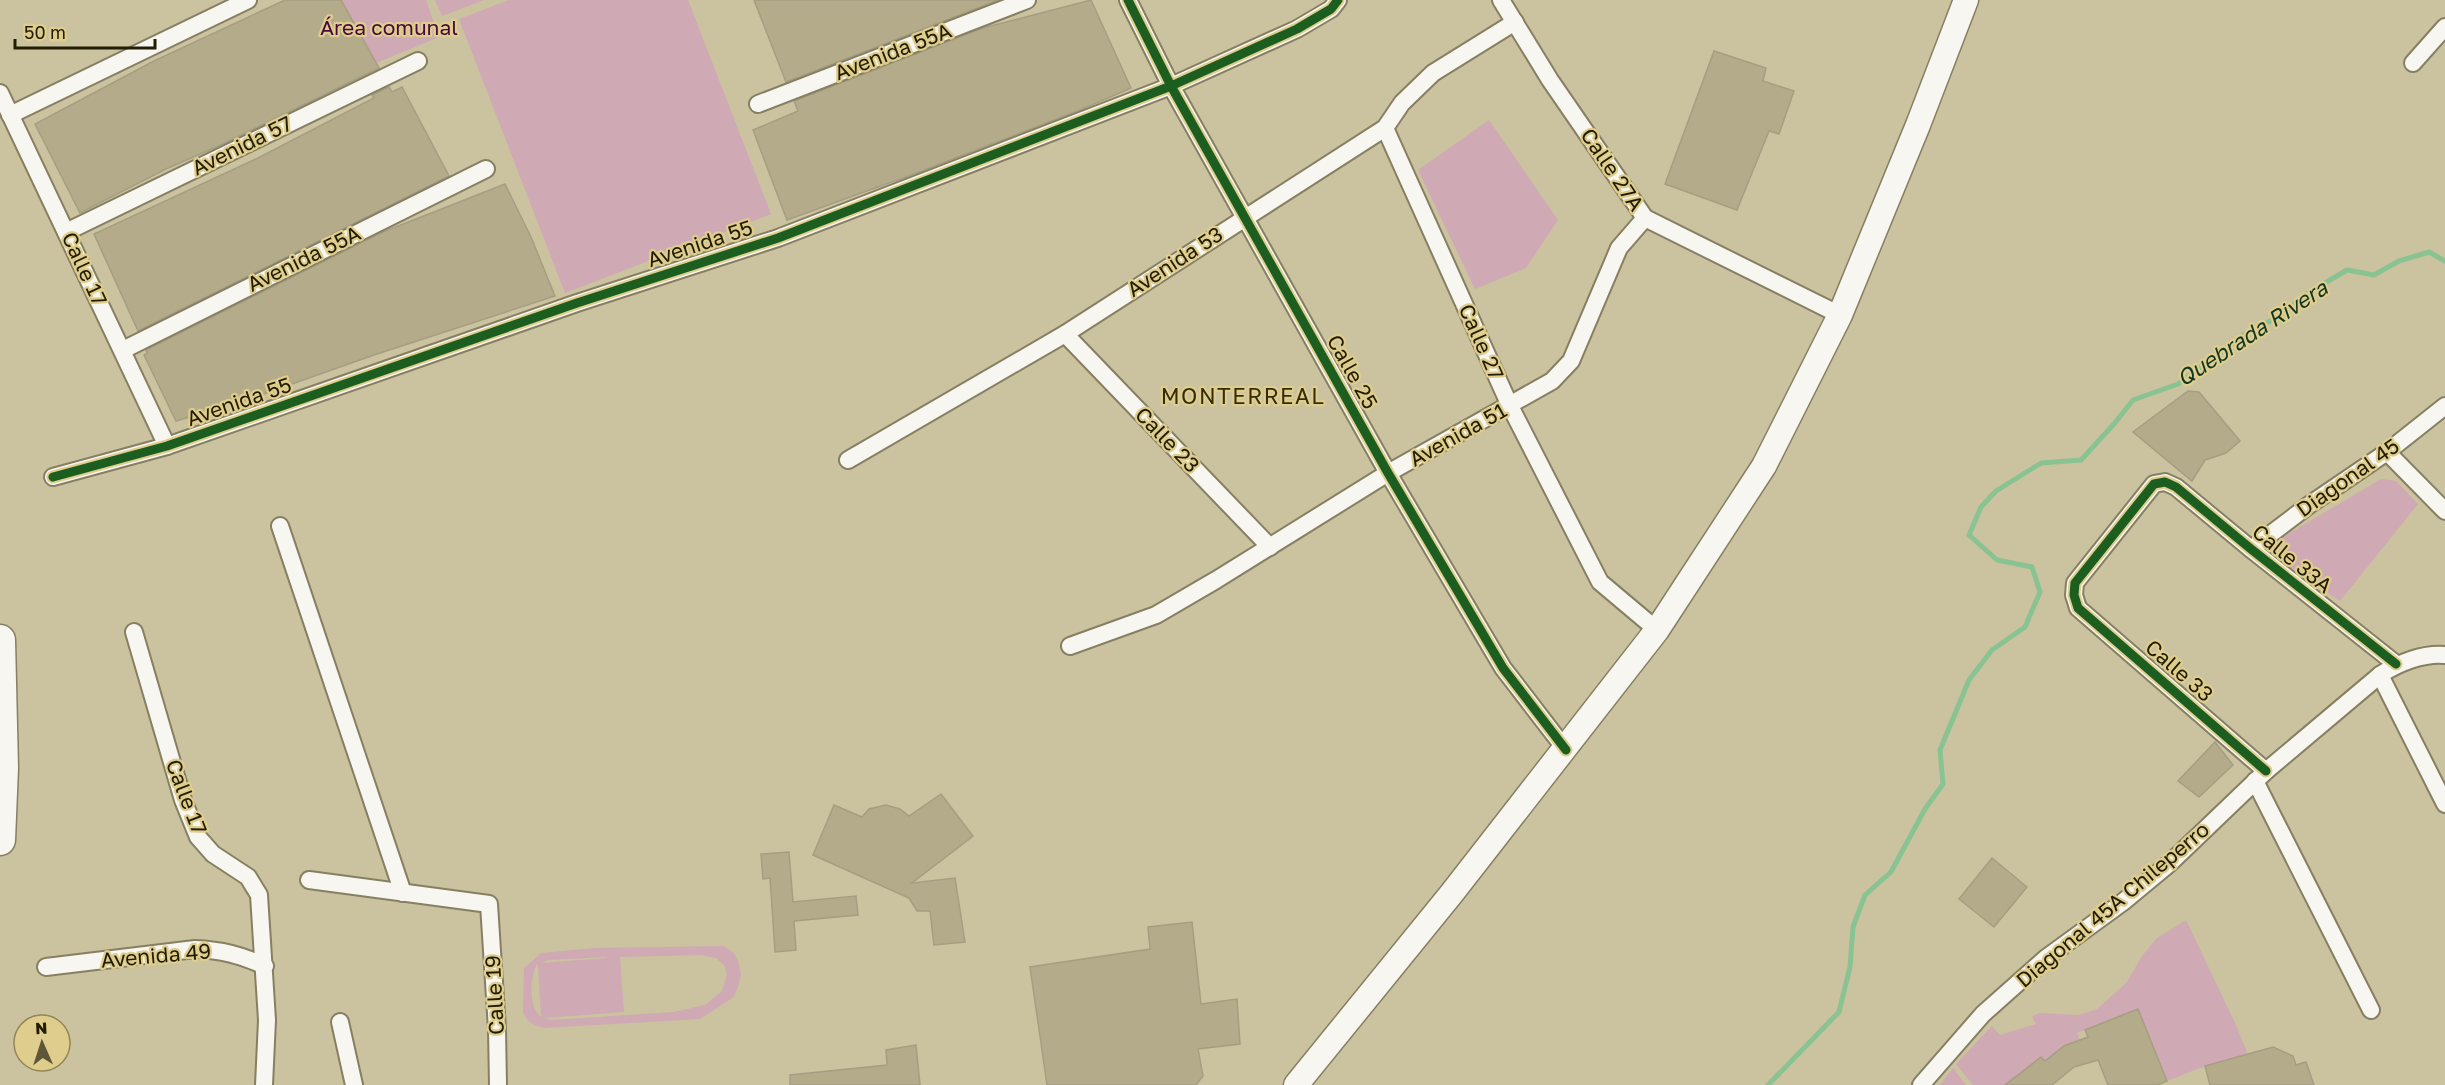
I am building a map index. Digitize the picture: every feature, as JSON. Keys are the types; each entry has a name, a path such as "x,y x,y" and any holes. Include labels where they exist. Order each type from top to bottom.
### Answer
{"highway":[{"path":"0,640 3,768 0,840"}],"main road":[{"path":"1296,1085 1566,750 1657,630 1764,466 1840,315 1918,125 1966,0"}],"street":[{"path":"10,115 248,0"},
{"name":"Avenida 55A","path":"758,105 1028,0"},
{"name":"Calle 25","path":"1128,0 1171,86 1388,473 1503,668 1566,750"},
{"name":"Avenida 55","path":"53,477 167,446 577,303 778,238 1171,86 1297,29 1331,9 1338,0"},
{"name":"Calle 27A","path":"1501,0 1550,80 1645,218 1840,315"},
{"name":"Avenida 53","path":"848,460 1065,334 1385,128 1402,103 1433,74 1515,22"},
{"path":"2413,63 2445,27"},
{"name":"Avenida 57","path":"66,232 418,60"},
{"name":"Calle 17","path":"0,93 167,446"},
{"name":"Calle 27","path":"1385,128 1510,406 1600,582 1657,630"},
{"name":"Avenida 55A","path":"123,350 486,169"},
{"name":"Avenida 51","path":"1070,646 1156,615 1388,473 1552,381 1571,361 1619,248 1645,218"},
{"name":"Calle 23","path":"1065,334 1270,547"},
{"name":"Diagonal 45","path":"2250,549 2309,505 2387,452 2445,406"},
{"path":"2387,452 2445,511"},
{"name":"Calle 33A","path":"2074,595 2074,583 2154,484 2165,482 2176,487 2250,549 2396,664"},
{"path":"280,526 403,893 309,880"},
{"name":"Calle 33","path":"2074,595 2078,608 2261,776 2372,1010"},
{"name":"Calle 17","path":"134,632 183,800 198,837 213,854 248,877 259,895 267,1020 264,1085"},
{"path":"2396,664 2438,654 2445,655"},
{"name":"Diagonal 45A Chileperro","path":"1922,1085 1983,1014 2046,958 2123,902 2169,863 2261,776 2396,664"},
{"path":"2380,675 2445,804"},
{"name":"Calle 19","path":"403,893 489,904 498,1085"},
{"name":"Avenida 49","path":"46,968 195,949 219,950 241,955 265,966"},
{"path":"339,1022 354,1085"}],"green space":[{"name":"Área comunal","path":"341,0 426,0 439,37 376,63"},
{"path":"435,0 484,0 442,16"},
{"path":"509,0 688,0 771,214 565,293 459,19"},
{"path":"1489,120 1558,220 1526,268 1475,289 1418,170"},
{"path":"2381,479 2396,481 2418,504 2340,601 2283,562 2279,555 2279,542 2283,537"},
{"path":"2186,920 2248,1055 2205,1066 2167,1081 2138,1009 2077,1033 2080,1040 2064,1046 2045,1061 2041,1057 2005,1085 1973,1085 1956,1064 1992,1026 2000,1035 2036,1024 2032,1017 2039,1013 2079,1015 2097,1009 2127,982 2142,956 2157,938"},
{"path":"723,946 733,952 738,961 741,974 739,984 734,997 700,1019 544,1028 529,1021 523,1012 524,968 541,953 595,948","holes":["702,955 716,958 725,966 727,975 722,991 705,1005 674,1012 551,1020 544,1018 624,1012 620,957","607,958 541,963 549,960","537,964 541,1017 532,1000"]},
{"path":"1953,1068 1966,1085 1940,1085"}],"building":[{"path":"285,0 341,0 379,68 223,144 166,169 80,213 35,124 154,61"},
{"path":"754,0 998,0 786,82"},
{"path":"1091,0 1131,88 914,174 787,220 753,130 798,111 794,101 983,28"},
{"path":"1714,51 1766,68 1763,81 1794,91 1779,134 1769,131 1737,210 1665,184"},
{"path":"389,87 392,92 402,87 449,176 138,331 94,234 258,158 374,98 372,95"},
{"path":"505,184 531,237 555,296 374,355 258,396 176,421 144,355 147,353 146,350 383,232"},
{"path":"2188,391 2199,392 2240,441 2226,453 2205,460 2192,481 2133,432"},
{"path":"2215,742 2233,765 2199,797 2178,781"},
{"path":"941,794 973,836 912,883 955,878 965,942 934,945 930,911 917,911 909,898 813,855 834,805 862,817 869,809 886,805 900,809 909,816"},
{"path":"789,852 793,902 856,896 858,915 794,921 796,950 775,952 770,878 763,879 761,854"},
{"path":"1992,858 2027,887 1994,927 1959,899"},
{"path":"1192,922 1201,1004 1237,999 1240,1044 1198,1049 1203,1076 1196,1085 1047,1085 1030,967 1150,949 1148,927"},
{"path":"2138,1009 2167,1081 2157,1085 2108,1085 2098,1060 2074,1067 2052,1085 2005,1085 2041,1057 2045,1061 2064,1046 2088,1037 2085,1030"},
{"path":"916,1045 920,1085 790,1085 790,1075 887,1065 886,1050"},
{"path":"2273,1047 2293,1056 2296,1065 2306,1062 2314,1085 2210,1085 2205,1066"}],"waterway":[{"name":"Quebrada Rivera","path":"1768,1085 1839,1012 1850,967 1853,927 1865,895 1891,872 1925,809 1943,784 1940,750 1969,680 1992,650 2025,627 2040,592 2032,567 1997,560 1969,535 1981,507 1996,491 2041,463 2081,460 2133,400 2178,384 2248,332 2278,317 2308,293 2347,270 2374,275 2399,261 2429,252 2445,261"}],"cycle path":[{"path":"1128,0 1171,86 1388,473 1503,668 1566,750"},
{"path":"53,477 167,446 577,303 778,238 1171,86 1297,29 1331,9 1338,0"},
{"path":"2266,771 2078,608 2074,595 2075,583 2154,484 2165,482 2176,487 2396,664"}],"district":[{"name":"MONTERREAL","path":"1243,396"}]}
